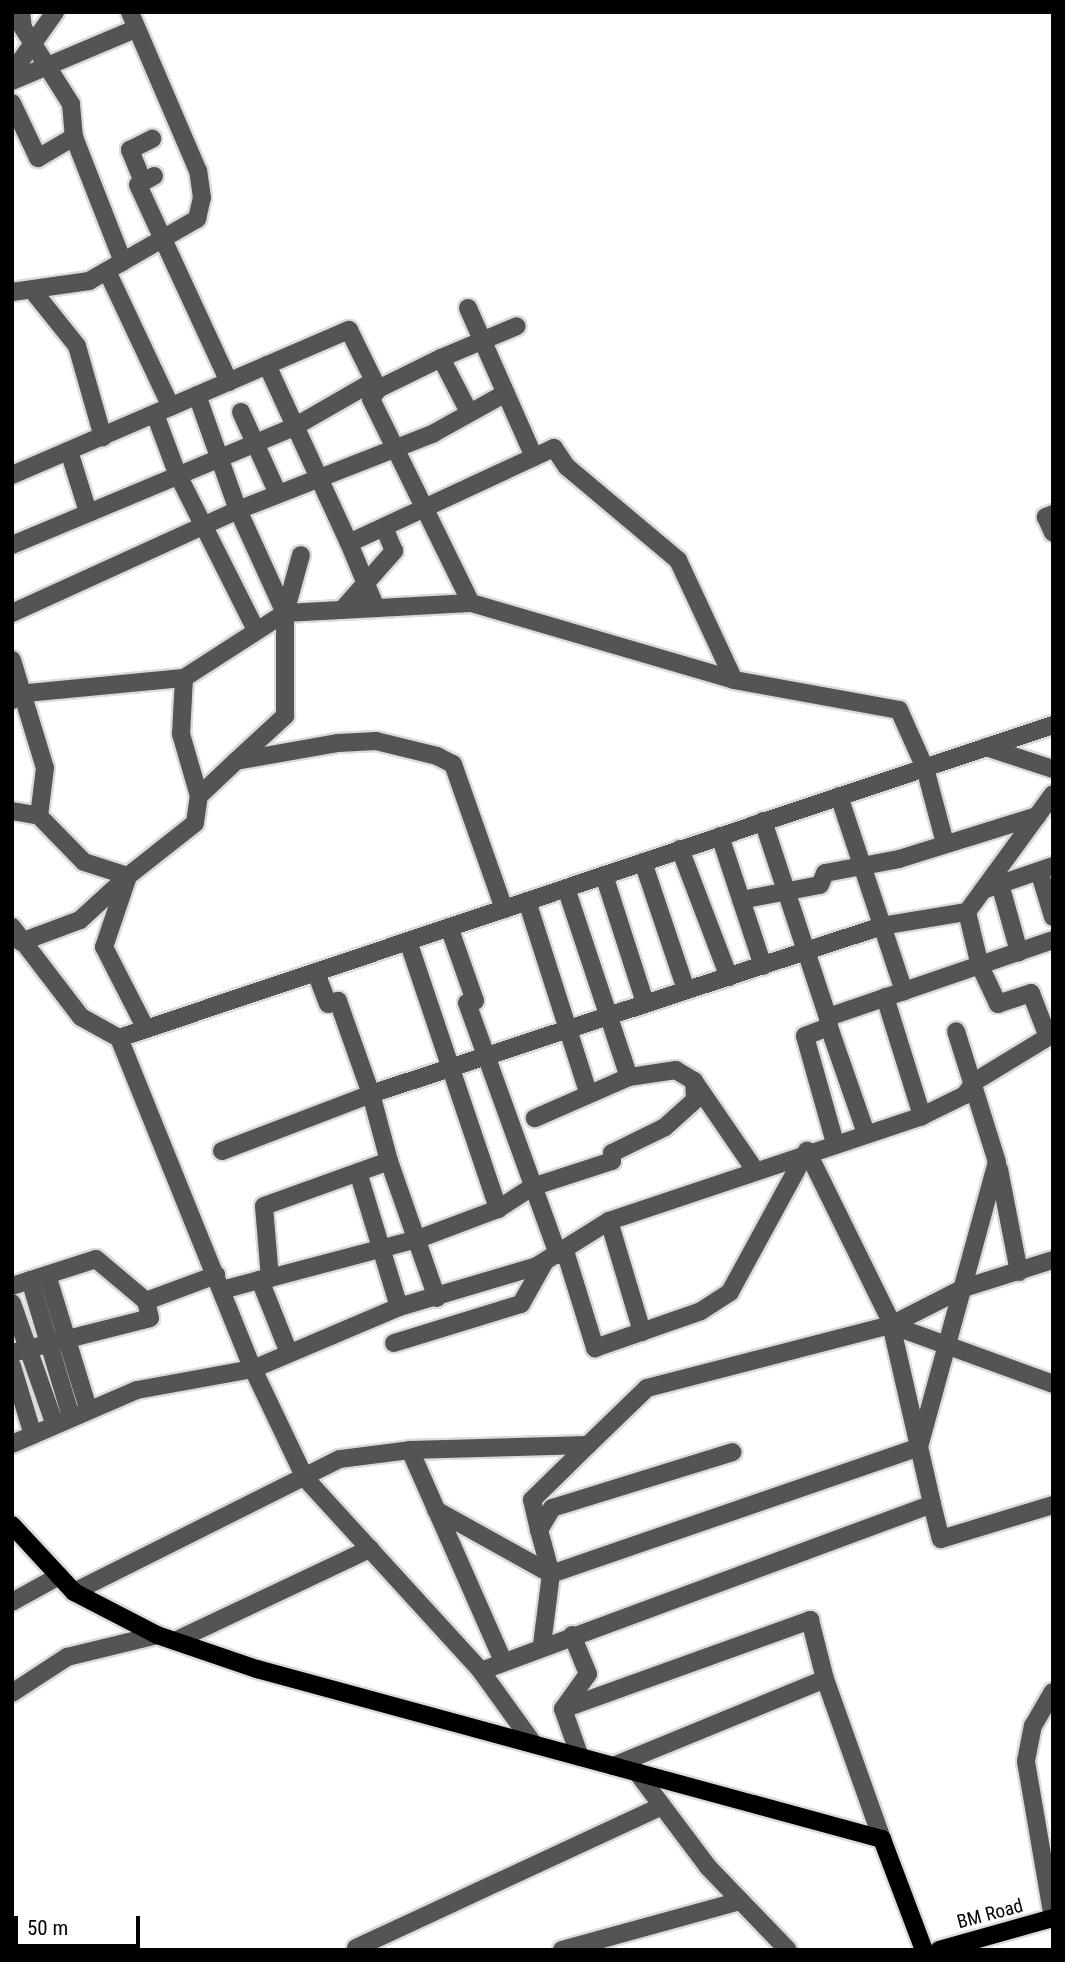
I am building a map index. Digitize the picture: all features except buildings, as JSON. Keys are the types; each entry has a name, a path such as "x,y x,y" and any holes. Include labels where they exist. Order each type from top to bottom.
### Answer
{"main road":[{"path":"12,1525 74,1592 157,1635 580,1757 612,1766 633,1767 882,1839 924,1950"},
{"name":"BM Road","path":"939,1950 1053,1918"}],"street":[{"path":"21,12 34,42 51,65 71,104 74,137 163,410 177,473 256,630"},
{"path":"12,73 55,12"},
{"path":"12,81 51,65 133,21 198,171 202,198 197,219 89,281 12,292"},
{"path":"12,103 38,158 74,137"},
{"path":"152,139 130,150 149,179 138,185 229,382"},
{"path":"33,291 77,346 103,436"},
{"path":"467,308 534,457"},
{"path":"471,603 421,509 372,399 378,389 481,338 517,326"},
{"path":"12,475 349,330 378,389"},
{"path":"441,358 469,412"},
{"path":"267,365 376,608"},
{"path":"12,545 221,454 294,427 367,385 378,389"},
{"path":"12,613 238,510 396,448 506,393"},
{"path":"197,396 221,454 238,510 285,613"},
{"path":"241,412 256,440 278,494"},
{"path":"349,543 554,448 566,467 678,560 734,680"},
{"path":"69,451 88,512"},
{"path":"1053,514 1046,517 1053,533"},
{"path":"342,610 365,580 394,551 384,527"},
{"path":"199,796 285,716 285,613 301,555"},
{"path":"19,696 184,678 285,613 471,603 734,680 899,710 925,768 945,843"},
{"path":"12,660 19,696 45,768 39,816"},
{"path":"184,678 181,734 199,796 195,823 128,876 80,920 17,935 81,1017 119,1038 253,1369 305,1478 481,1671 533,1743"},
{"path":"119,1038 1053,725"},
{"path":"236,761 376,741 453,764 504,909"},
{"path":"986,747 1053,769"},
{"path":"222,1151 371,1094 566,1027 882,926 967,912 991,887 1053,794"},
{"path":"839,796 866,867 904,991"},
{"path":"12,811 39,816 84,862 128,876"},
{"path":"741,900 785,890 820,886 825,873 866,867 1037,816"},
{"path":"763,821 804,952 866,1133"},
{"path":"720,836 763,966"},
{"path":"680,849 729,977"},
{"path":"643,862 686,990"},
{"path":"991,887 1046,869 1053,917"},
{"path":"604,875 645,1003"},
{"path":"128,876 104,947 146,1029"},
{"path":"991,887 1019,952"},
{"path":"566,888 629,1077"},
{"path":"527,901 588,1092"},
{"path":"12,1366 19,1437 152,1385 253,1369 400,1307 437,1298 555,1256 609,1221 807,1151 922,1116 965,1095 974,1082 1050,1035 1031,993 998,1004 980,966 967,912"},
{"path":"450,927 475,1001 467,1003 489,1054 555,1256 595,1348 642,1332 730,1292 807,1151"},
{"path":"835,1143 805,1037 829,1022 885,998 1053,940"},
{"path":"408,941 447,1068 498,1209"},
{"path":"316,972 328,1004 338,1001 371,1094 389,1161 437,1298"},
{"path":"885,998 922,1116"},
{"path":"956,1031 997,1162 1019,1272"},
{"path":"535,1118 588,1092 629,1077 676,1070 694,1081 755,1170"},
{"path":"146,1301 219,1283 265,1279 418,1239 498,1209 533,1187 612,1161 612,1153 666,1127 695,1100 694,1081"},
{"path":"807,1151 891,1325 941,1539 1053,1505"},
{"path":"289,1353 265,1279 264,1206 389,1161"},
{"path":"919,1447 997,1162"},
{"path":"358,1172 400,1307"},
{"path":"609,1221 642,1332"},
{"path":"394,1343 521,1304 555,1256"},
{"path":"20,1351 150,1318 146,1301 96,1259 30,1280"},
{"path":"542,1645 551,1574 532,1500 647,1388 891,1325 964,1289 1053,1260"},
{"path":"30,1280 67,1339 88,1408"},
{"path":"30,1280 48,1344 63,1421"},
{"path":"12,1303 20,1351 63,1421"},
{"path":"891,1325 1053,1384"},
{"path":"74,1592 340,1459 410,1450 588,1445"},
{"path":"436,1510 551,1574 919,1447"},
{"path":"410,1450 503,1661"},
{"path":"551,1574 539,1530 552,1508 733,1452"},
{"path":"481,1671 542,1645 932,1504"},
{"path":"175,1641 370,1549"},
{"path":"12,1602 59,1576"},
{"path":"563,1709 810,1620 825,1679 882,1839"},
{"path":"12,1693 67,1657 157,1635"},
{"path":"563,1709 588,1674 572,1635"},
{"path":"612,1766 825,1679"},
{"path":"1053,1692 1033,1726 1026,1761 1053,1918"},
{"path":"563,1709 580,1757"},
{"path":"633,1767 657,1808 788,1950"},
{"path":"356,1948 657,1808"},
{"path":"562,1950 740,1901"}]}
